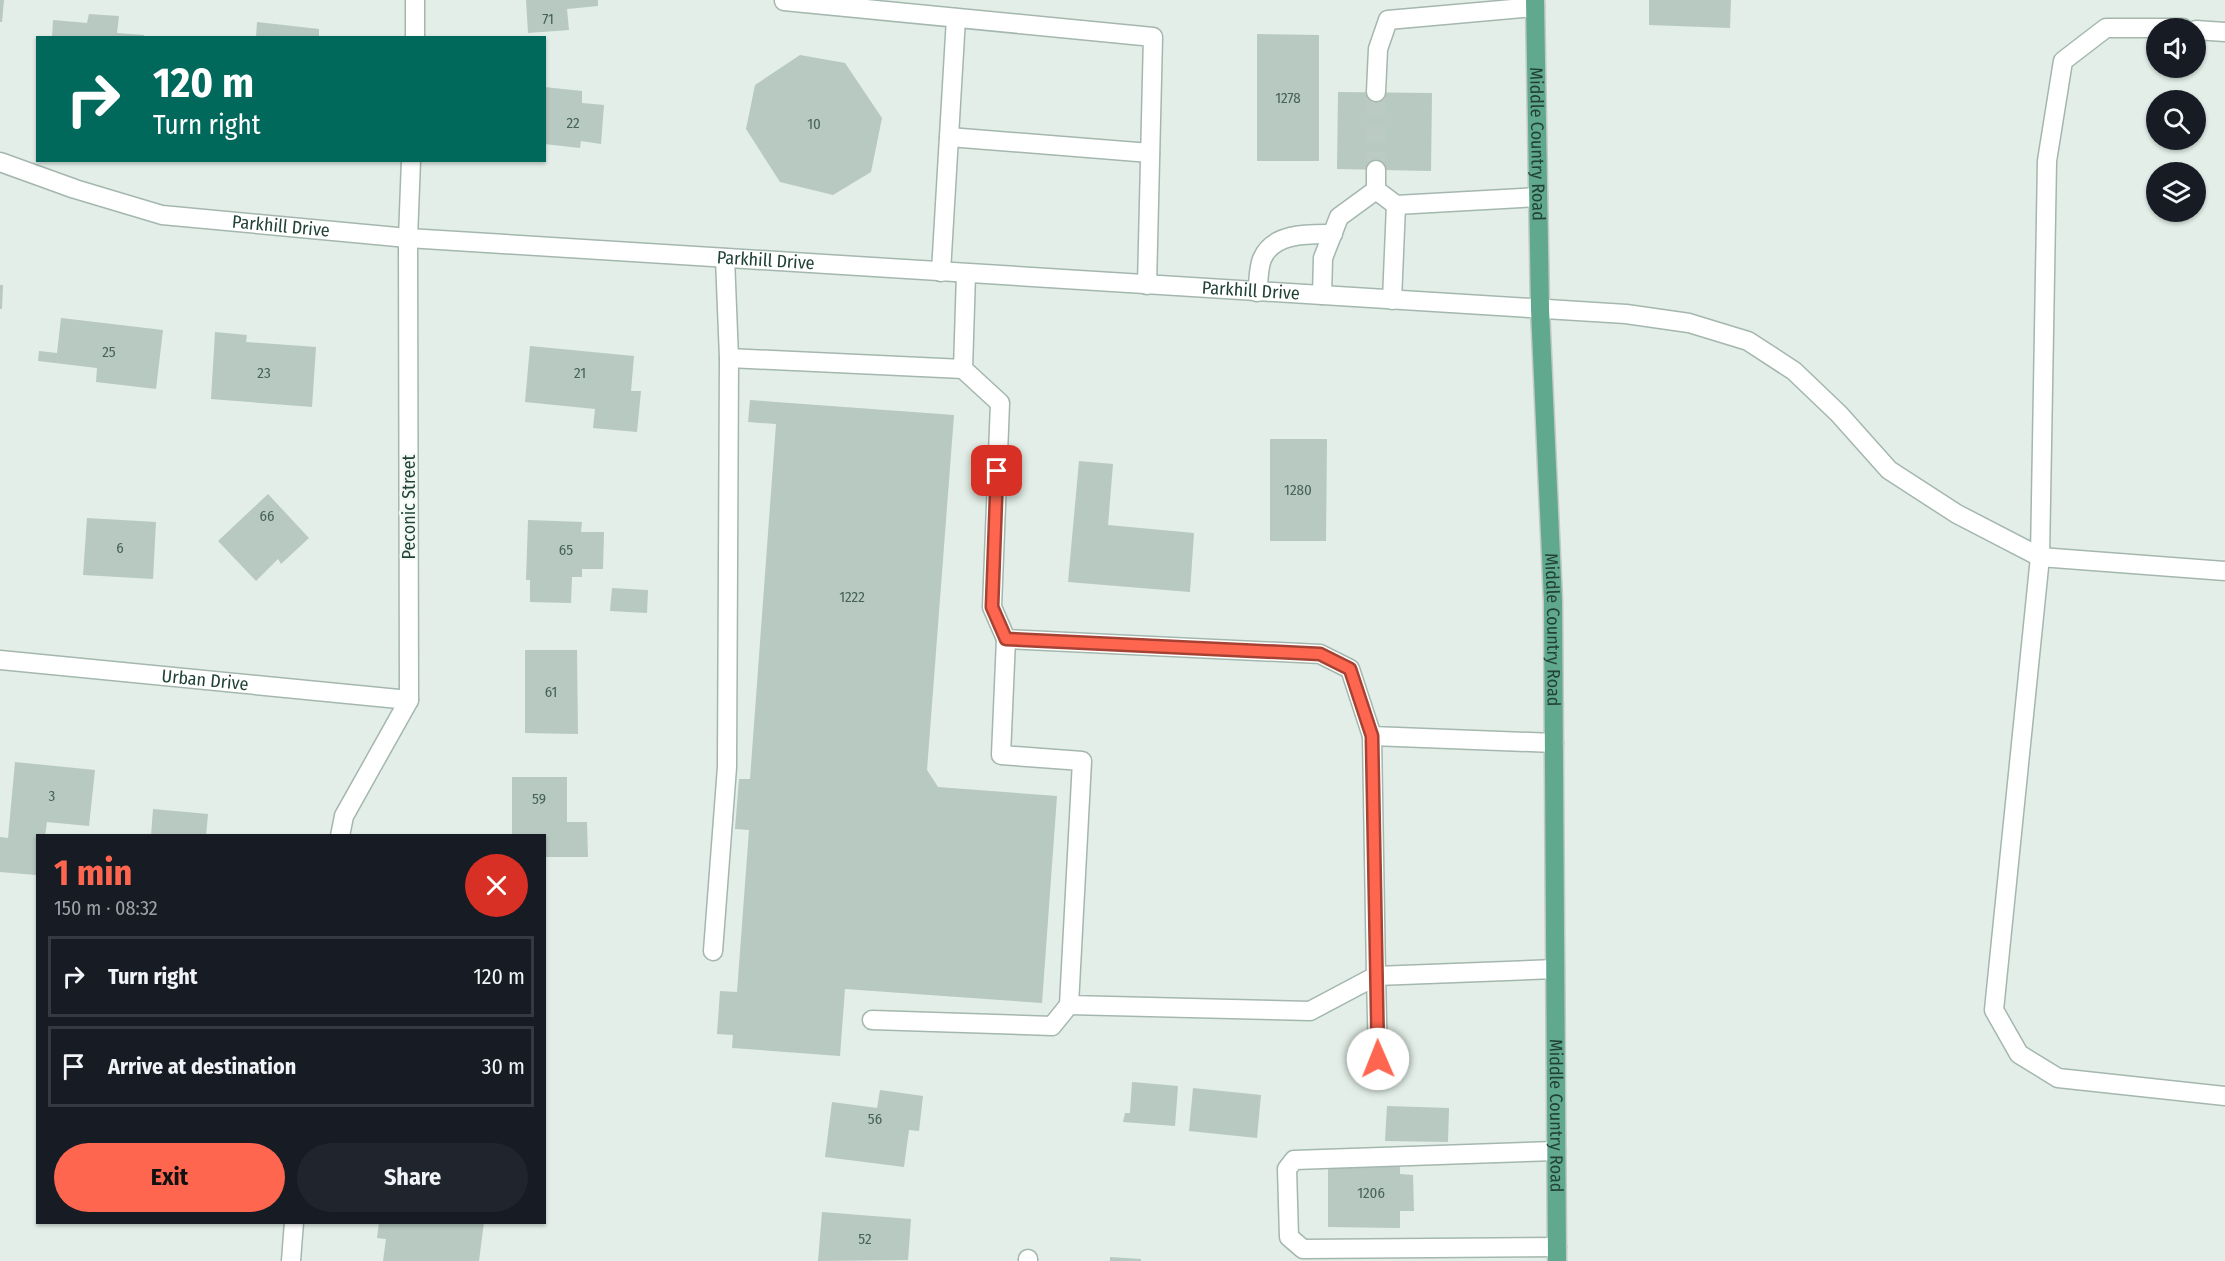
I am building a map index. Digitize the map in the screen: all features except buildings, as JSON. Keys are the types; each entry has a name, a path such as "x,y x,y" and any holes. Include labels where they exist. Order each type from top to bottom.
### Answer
{"main road":[{"name":"Middle Country Road","path":"1535,4 1540,309 1553,601 1557,1254"}],"street":[{"path":"415,0 415,36"},
{"path":"784,1 1153,37 1148,285"},
{"path":"1376,92 1378,49 1388,20 1535,4"},
{"path":"940,272 956,18"},
{"path":"2146,28 2106,28 2063,61 2048,161 2040,557 1994,1010 2019,1054 2058,1078 2225,1096"},
{"path":"2206,31 2225,32"},
{"path":"949,137 1150,153"},
{"name":"Parkhill Drive","path":"0,162 75,189 162,215 408,238 1626,314 1689,323 1748,341 1794,371 1839,414 1889,470 1957,514 2040,557"},
{"name":"Peconic Street","path":"340,834 344,816 409,700 408,238 411,162"},
{"path":"1376,170 1376,190"},
{"path":"1376,190 1396,205 1538,197"},
{"path":"1322,296 1323,258 1340,217 1376,190"},
{"path":"1392,300 1396,205"},
{"path":"1257,292 1262,258 1274,246 1289,236 1333,234"},
{"path":"713,951 727,767 729,358 725,258"},
{"path":"963,369 966,274"},
{"path":"729,358 963,369 1000,403 992,607 1006,639 1001,755 1082,760 1069,1005 1052,1026 872,1020"},
{"path":"2040,557 2225,572"},
{"path":"1006,639 1320,654 1350,669 1372,736 1378,1059"},
{"name":"Urban Drive","path":"0,660 409,700"},
{"path":"1372,736 1554,743"},
{"path":"1069,1005 1310,1011 1376,976 1555,969"},
{"path":"1556,1151 1294,1160 1287,1169 1289,1237 1303,1250 1361,1255 1557,1254"},
{"path":"291,1261 294,1224"}],"tunnel":[{"path":"1376,92 1376,170"}],"route":[{"path":"997,471 992,607 1006,639 1320,654 1350,669 1372,736 1378,1059"}]}
